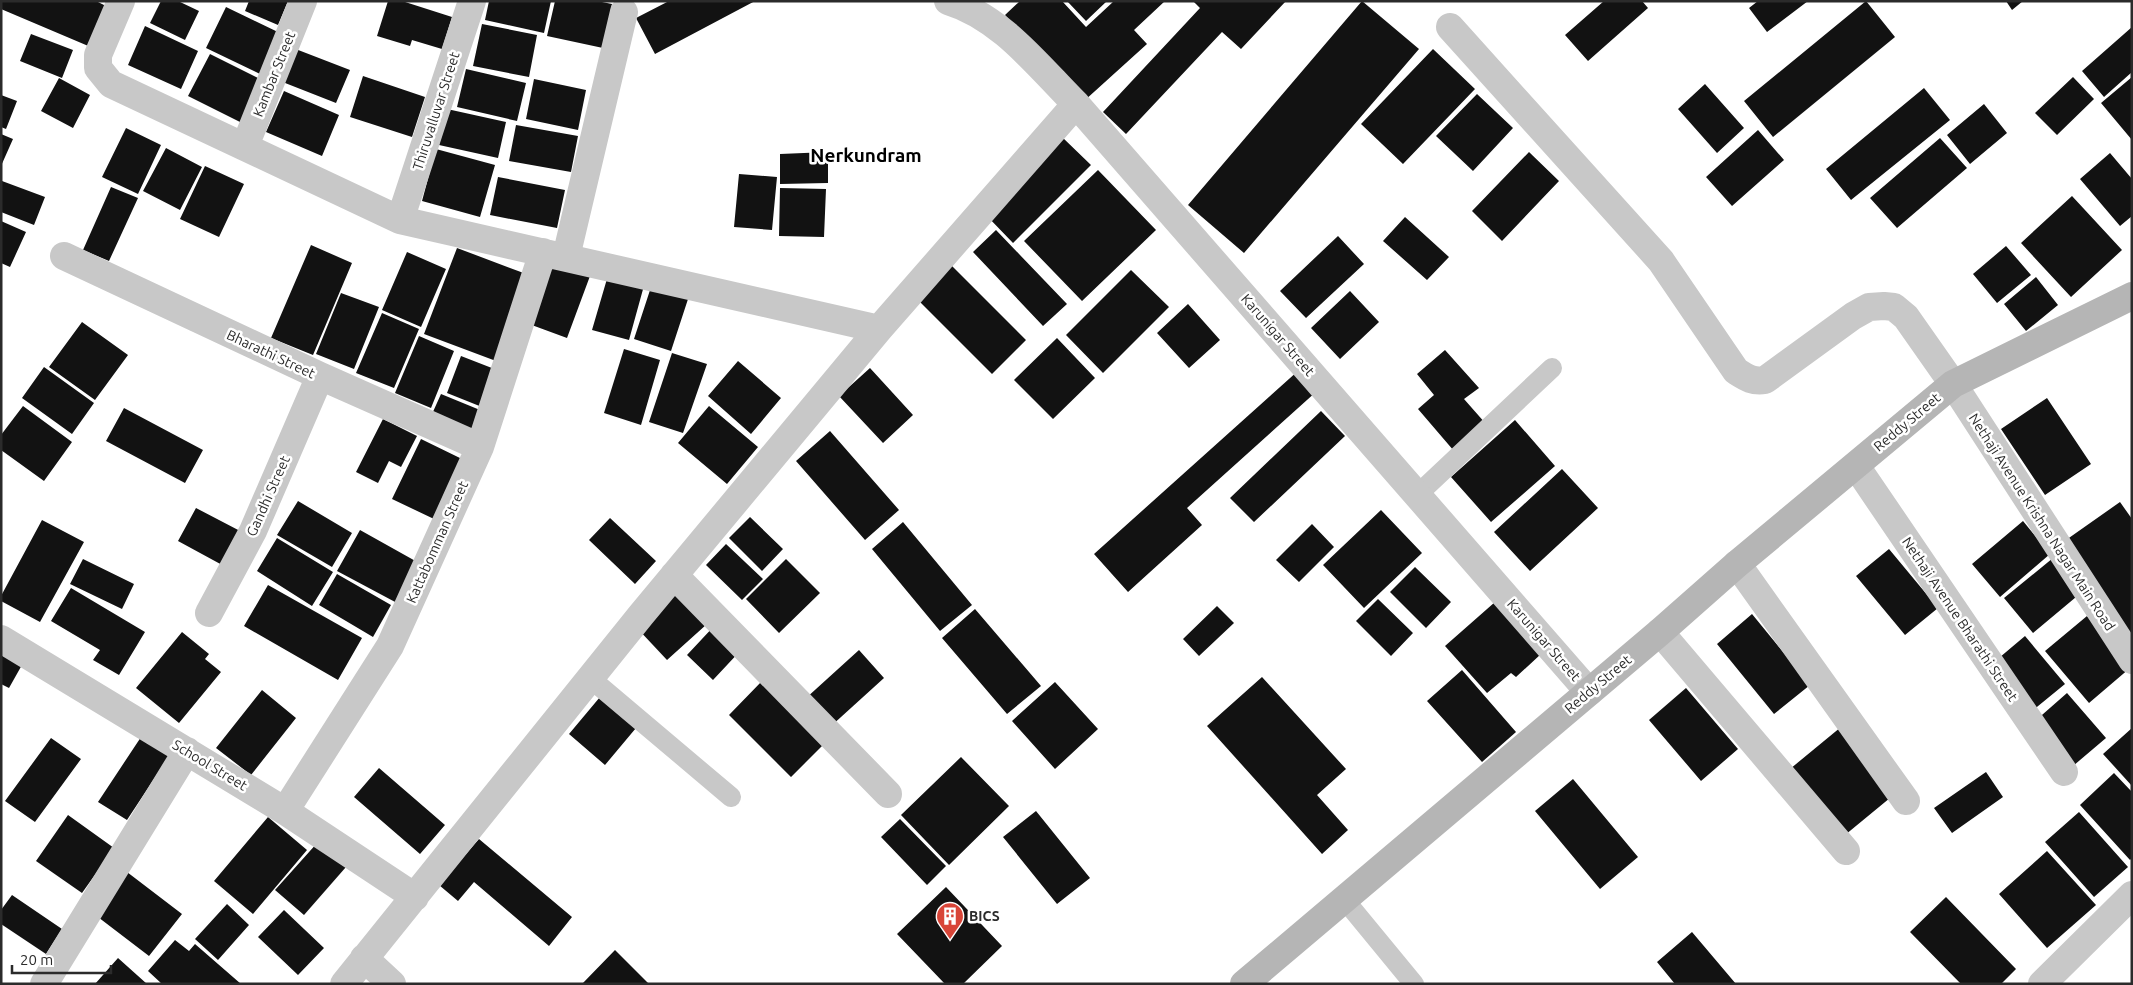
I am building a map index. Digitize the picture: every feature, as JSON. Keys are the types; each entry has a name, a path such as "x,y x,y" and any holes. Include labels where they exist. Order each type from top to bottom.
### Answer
{"street":[{"path":"121,1 98,55 98,68 111,84 400,220 880,329"},
{"name":"Kambar Street","path":"245,146 304,1"},
{"name":"Thiruvalluvar Street","path":"400,220 472,1"},
{"name":"Karunigar Street","path":"948,1 965,6 1006,34 1076,104 1589,692"},
{"name":"Kattabomman Street","path":"286,811 390,646 480,447 555,254 624,12"},
{"name":"Nethaji Avenue Krishna Nagar Main Road","path":"1450,27 1660,262 1736,371 1755,382 1765,380 1853,316 1869,307 1894,307 1906,316 2132,660"},
{"path":"344,984 674,575 880,329 1076,104"},
{"name":"Bharathi Street","path":"64,256 320,376 480,447"},
{"name":"Reddy Street","path":"1244,984 1660,632 1737,564 1952,384 2131,299"},
{"name":"Gandhi Street","path":"209,613 253,531 320,376"},
{"name":"Nethaji Avenue Bharathi Street","path":"1856,466 2064,772"},
{"path":"1737,564 1906,801"},
{"path":"674,575 888,794"},
{"path":"1660,632 1846,851"},
{"name":"School Street","path":"1,639 286,811 415,898"},
{"path":"44,984 187,751"},
{"path":"2042,984 2132,895"},
{"path":"364,958 392,984"}],"lane":[{"path":"1417,494 1552,368"},
{"path":"590,678 730,797"},
{"path":"1344,899 1414,984"}],"building":[{"path":"1,1 96,1 110,8 93,48 1,9"},
{"path":"161,1 178,1 199,11 185,40 150,23"},
{"path":"249,1 288,1 278,25 245,11"},
{"path":"388,1 402,1 452,17 442,49 412,40 410,46 377,36"},
{"path":"489,1 551,1 544,33 485,20"},
{"path":"555,1 597,1 612,4 603,48 547,36"},
{"path":"669,1 755,1 655,54 636,18"},
{"path":"1020,1 1062,1 1086,27 1114,1 1165,1 1134,30 1147,44 1084,101 1005,15"},
{"path":"1067,1 1107,1 1086,21"},
{"path":"1193,1 1286,1 1241,49 1222,32 1126,134 1103,112 1200,8"},
{"path":"1362,1 1419,49 1244,253 1188,205"},
{"path":"1604,1 1642,1 1648,8 1588,61 1565,35"},
{"path":"1758,1 1808,1 1767,32 1749,8"},
{"path":"1866,1 1895,37 1773,137 1744,101"},
{"path":"2006,1 2023,1 2012,10"},
{"path":"226,7 280,33 260,74 206,48"},
{"path":"482,24 537,35 529,77 473,66"},
{"path":"145,26 198,51 181,89 128,65"},
{"path":"2132,27 2132,72 2104,97 2082,71"},
{"path":"31,34 73,50 62,78 20,61"},
{"path":"293,48 350,70 336,103 280,81"},
{"path":"1433,49 1475,89 1403,164 1361,124"},
{"path":"210,54 262,80 240,122 188,96"},
{"path":"466,69 526,83 517,121 457,107"},
{"path":"363,76 425,97 412,137 350,117"},
{"path":"2073,77 2094,99 2057,135 2035,113"},
{"path":"2132,77 2132,140 2101,103"},
{"path":"59,78 90,95 73,128 41,111"},
{"path":"534,79 586,90 578,130 526,119"},
{"path":"1705,84 1744,128 1717,153 1678,109"},
{"path":"1924,88 1950,120 1851,200 1826,169"},
{"path":"284,91 339,115 322,156 266,132"},
{"path":"1477,94 1513,128 1473,171 1436,136"},
{"path":"1,95 17,101 6,129 1,127"},
{"path":"1984,104 2007,133 1970,164 1947,135"},
{"path":"447,109 506,122 498,158 439,145"},
{"path":"516,125 578,136 571,172 509,161"},
{"path":"126,128 161,145 138,194 102,177"},
{"path":"1758,130 1784,160 1732,206 1706,177"},
{"path":"1,134 13,139 1,166"},
{"path":"1062,137 1091,165 1013,243 986,215"},
{"path":"1940,138 1967,168 1897,228 1870,198"},
{"path":"166,148 202,167 180,210 143,191"},
{"path":"436,149 495,165 480,217 422,201"},
{"path":"828,152 828,183 780,184 780,154"},
{"path":"1529,152 1559,181 1502,241 1472,211"},
{"path":"2110,153 2132,179 2132,216 2120,226 2080,179"},
{"path":"205,166 244,184 219,237 180,219"},
{"path":"1098,170 1156,230 1082,301 1024,241"},
{"path":"739,174 777,177 772,230 734,227"},
{"path":"498,177 565,190 557,228 490,215"},
{"path":"2,181 45,197 34,225 1,212"},
{"path":"111,187 138,198 109,261 83,250"},
{"path":"780,188 826,189 824,237 779,236"},
{"path":"2072,196 2122,250 2071,297 2021,243"},
{"path":"1405,217 1449,257 1427,280 1383,241"},
{"path":"1,221 26,232 10,267 1,263"},
{"path":"996,230 1067,304 1043,326 973,252"},
{"path":"1338,236 1364,264 1306,318 1280,291"},
{"path":"311,245 352,263 313,355 271,338"},
{"path":"2006,246 2031,275 1997,303 1973,274"},
{"path":"457,248 529,275 496,361 424,334"},
{"path":"407,252 446,269 421,327 382,310"},
{"path":"553,262 590,276 567,338 529,324"},
{"path":"949,263 1026,340 992,374 915,297"},
{"path":"1131,270 1169,307 1103,373 1066,335"},
{"path":"609,272 645,282 629,340 592,330"},
{"path":"2036,277 2058,305 2026,331 2004,304"},
{"path":"652,284 689,296 671,351 634,339"},
{"path":"1350,291 1379,322 1340,359 1311,328"},
{"path":"341,293 379,307 354,369 316,354"},
{"path":"1188,304 1220,340 1189,368 1157,333"},
{"path":"382,313 419,329 394,388 356,373"},
{"path":"82,322 128,355 95,400 49,367"},
{"path":"419,336 454,351 431,408 395,393"},
{"path":"1057,338 1095,378 1053,419 1014,380"},
{"path":"624,349 660,360 641,425 604,413"},
{"path":"1445,350 1479,388 1464,399 1486,424 1454,451 1418,409 1434,395 1417,374"},
{"path":"672,353 707,364 683,433 649,422"},
{"path":"461,356 497,370 482,407 447,393"},
{"path":"738,361 781,398 751,434 708,396"},
{"path":"44,367 94,403 72,434 22,398"},
{"path":"870,368 913,415 883,443 839,396"},
{"path":"1299,370 1317,391 1187,508 1202,525 1128,592 1094,554"},
{"path":"441,394 480,410 471,431 432,414"},
{"path":"2047,398 2091,464 2045,495 2001,429"},
{"path":"23,406 72,442 44,481 1,450 1,435"},
{"path":"709,406 758,447 727,484 678,443"},
{"path":"124,408 203,450 185,483 106,441"},
{"path":"1321,411 1345,436 1254,522 1230,498"},
{"path":"383,419 417,436 401,467 389,461 378,483 356,472"},
{"path":"1515,420 1555,466 1491,522 1451,477"},
{"path":"830,431 899,510 865,540 796,461"},
{"path":"421,439 462,459 434,519 392,499"},
{"path":"1562,469 1598,508 1530,571 1494,532"},
{"path":"298,501 352,533 332,567 277,535"},
{"path":"2120,502 2132,519 2132,636 2066,540"},
{"path":"196,508 242,532 224,566 178,541"},
{"path":"1381,510 1422,553 1364,608 1323,565"},
{"path":"750,517 783,549 762,571 729,538"},
{"path":"610,518 656,561 635,584 589,540"},
{"path":"42,520 84,542 40,622 1,601 1,596"},
{"path":"2023,521 2050,554 2000,597 1972,564"},
{"path":"903,522 972,605 940,631 872,549"},
{"path":"1312,524 1334,547 1299,582 1276,560"},
{"path":"360,530 419,563 397,603 337,571"},
{"path":"277,538 333,572 312,606 257,571"},
{"path":"726,544 763,579 742,600 706,565"},
{"path":"1889,549 1938,608 1905,635 1856,576"},
{"path":"2053,558 2082,592 2033,633 2004,598"},
{"path":"83,559 134,584 122,609 70,584"},
{"path":"786,559 820,593 779,633 746,599"},
{"path":"1415,567 1451,602 1426,628 1390,592"},
{"path":"337,574 391,605 373,637 319,605"},
{"path":"268,585 362,638 338,680 244,626"},
{"path":"71,588 145,632 119,675 93,660 100,650 51,621"},
{"path":"676,591 707,624 667,660 637,628"},
{"path":"1378,599 1413,633 1391,656 1356,621"},
{"path":"1495,602 1541,654 1516,677 1511,673 1487,693 1445,646"},
{"path":"1217,606 1234,623 1199,656 1183,639"},
{"path":"975,609 1041,686 1007,714 942,638"},
{"path":"1752,614 1810,685 1774,714 1717,644"},
{"path":"2087,616 2130,668 2089,703 2045,651"},
{"path":"716,624 742,649 713,680 687,655"},
{"path":"182,632 209,654 205,659 221,672 179,723 136,688"},
{"path":"2025,636 2065,684 2032,711 1993,663"},
{"path":"1,643 27,656 9,688 1,684"},
{"path":"859,650 884,678 830,727 805,699"},
{"path":"1462,670 1516,732 1482,762 1427,701"},
{"path":"1262,677 1346,769 1317,795 1348,830 1322,854 1207,726"},
{"path":"762,681 825,743 791,777 729,715"},
{"path":"1055,682 1098,729 1055,769 1012,721"},
{"path":"1686,688 1738,749 1701,781 1649,720"},
{"path":"262,690 296,718 251,775 216,748"},
{"path":"2067,693 2106,738 2073,766 2034,722"},
{"path":"600,697 636,728 605,765 569,734"},
{"path":"1841,727 1896,793 1845,835 1790,769"},
{"path":"2132,728 2132,786 2103,754"},
{"path":"145,731 173,750 127,820 98,802"},
{"path":"51,738 81,759 35,822 5,801"},
{"path":"961,757 1009,806 949,865 901,815"},
{"path":"379,768 445,825 420,854 354,797"},
{"path":"1986,772 2003,797 1952,833 1934,808"},
{"path":"2114,773 2132,792 2132,858 2130,860 2080,805"},
{"path":"1573,779 1638,857 1600,889 1535,811"},
{"path":"1036,811 1090,878 1057,904 1003,837"},
{"path":"2079,812 2128,867 2094,897 2045,842"},
{"path":"68,815 114,848 82,893 36,861"},
{"path":"268,817 307,850 253,914 214,881"},
{"path":"900,819 946,866 927,885 881,837"},
{"path":"479,839 572,917 549,946 474,882 458,901 439,885"},
{"path":"318,842 346,867 304,915 275,890"},
{"path":"2047,851 2096,905 2047,948 1999,894"},
{"path":"127,872 182,914 149,956 94,914"},
{"name":"BICS","path":"946,887 1002,946 963,984 945,984 897,934"},
{"path":"12,895 62,929 46,954 1,924 1,910"},
{"path":"1946,897 2016,969 2001,984 1961,984 1910,932"},
{"path":"227,904 249,925 218,960 195,939"},
{"path":"284,910 324,948 298,975 258,937"},
{"path":"1692,932 1736,984 1675,984 1657,962"},
{"path":"175,940 189,951 195,944 241,984 162,984 148,971"},
{"path":"615,950 649,984 582,984"},
{"path":"118,958 147,984 95,984"}],"place":[{"name":"BICS","path":"950,940"}],"district":[{"name":"Nerkundram","path":"866,155"}]}
